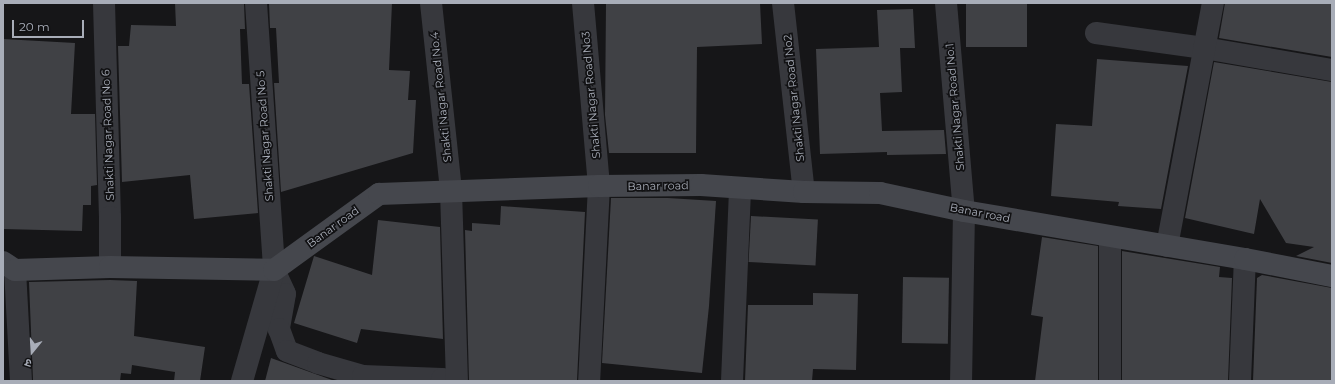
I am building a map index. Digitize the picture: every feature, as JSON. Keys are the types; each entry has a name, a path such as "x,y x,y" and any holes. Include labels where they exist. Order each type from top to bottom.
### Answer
{"street":[{"name":"Shakti Nagar Road No 6","path":"104,3 110,267"},
{"name":"Shakti Nagar Road No 5","path":"256,3 274,270"},
{"name":"Shakti Nagar Road No.4","path":"431,3 451,191 457,381"},
{"name":"Shakti Nagar Road No3","path":"583,3 599,186 588,381"},
{"name":"Shakti Nagar Road No2","path":"783,3 804,192"},
{"name":"Shakti Nagar Road No.1","path":"946,3 964,211 961,381"},
{"path":"1167,246 1213,3"},
{"path":"1096,33 1204,48 1332,70"},
{"name":"Banar road","path":"274,270 379,194 599,186 701,185 804,192 880,193 964,211 1245,259 1332,276"},
{"path":"732,381 740,188"},
{"path":"1110,237 1110,381"},
{"path":"1240,381 1245,259"},
{"path":"21,381 9,266 274,270"},
{"path":"242,381 274,270"},
{"path":"274,270 285,294 279,329 287,351 318,363 363,376 442,379 443,381"}],"building":[{"path":"175,3 244,3 245,29 240,29 242,84 249,84 258,213 194,219 190,175 122,182 118,46 129,46 131,25 176,26"},
{"path":"269,3 392,3 389,70 410,71 408,100 416,100 413,153 281,192 274,83 279,83 276,28 270,28"},
{"path":"606,3 760,3 762,44 697,47 696,153 609,153 605,115"},
{"path":"966,3 1027,3 1027,47 966,47"},
{"path":"1225,3 1332,3 1332,57 1219,38"},
{"path":"913,9 915,48 900,48 902,92 880,93 882,131 944,130 946,154 887,155 887,152 820,154 816,49 879,47 877,10"},
{"path":"3,39 75,43 71,114 95,114 97,185 91,186 91,205 83,205 82,231 3,229"},
{"path":"1097,59 1188,66 1161,209 1118,206 1119,202 1051,196 1056,124 1092,126"},
{"path":"1214,62 1332,82 1332,263 1296,256 1314,247 1286,243 1260,199 1254,234 1185,218"},
{"path":"611,198 668,198 716,201 709,306 702,373 602,363"},
{"path":"501,206 585,212 577,381 469,381 465,230 472,231 472,223 500,225"},
{"path":"751,216 818,220 816,265 749,262"},
{"path":"378,220 440,227 443,339 361,329 357,343 294,323 314,256 372,275"},
{"path":"1042,237 1098,246 1098,381 1035,381 1043,317 1031,315"},
{"path":"1122,251 1220,267 1219,277 1232,278 1228,381 1122,381"},
{"path":"1262,275 1332,288 1332,381 1253,381 1257,278"},
{"path":"903,277 949,278 948,344 902,343"},
{"path":"110,280 137,281 134,336 205,347 200,381 174,381 175,372 132,365 131,374 121,373 120,381 33,380 29,282"},
{"path":"813,293 858,294 856,370 813,369 812,381 745,381 748,305 813,305"},
{"path":"271,358 332,380 332,381 265,381"}]}
